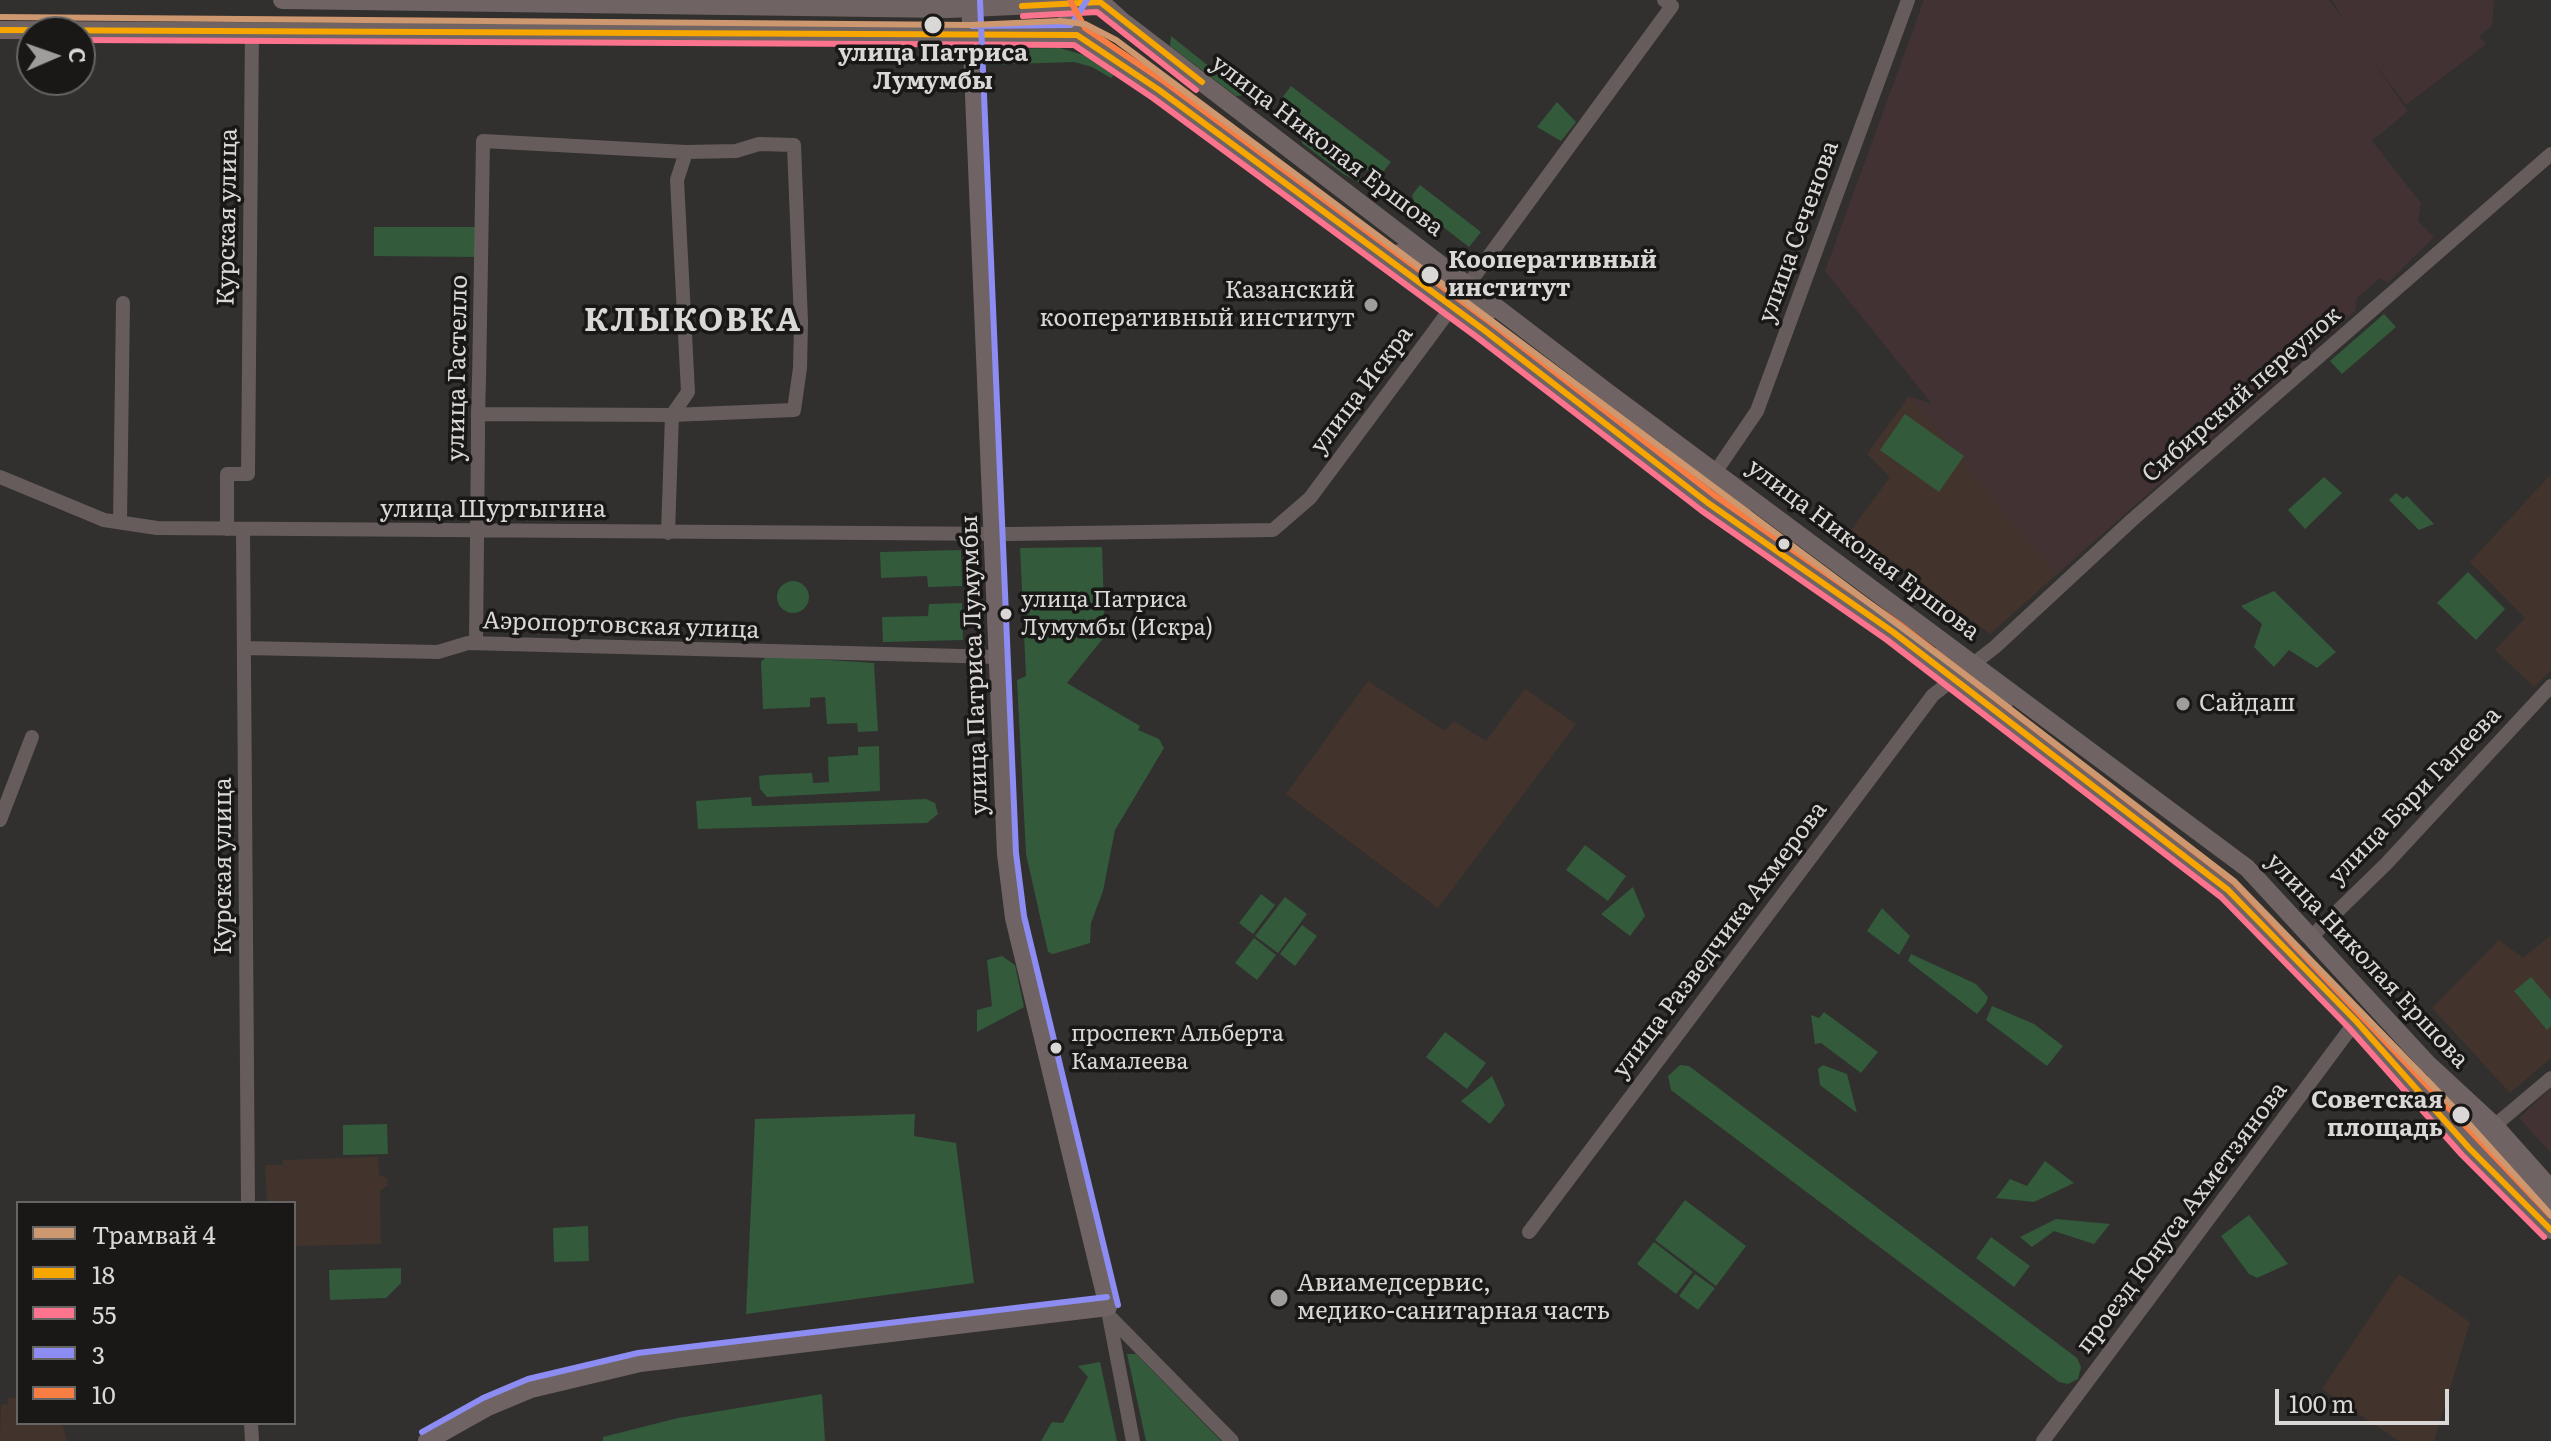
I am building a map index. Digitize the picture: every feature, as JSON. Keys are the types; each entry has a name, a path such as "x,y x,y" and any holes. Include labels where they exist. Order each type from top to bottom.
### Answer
{"main road":[{"path":"282,0 970,4 1100,1"},
{"path":"0,30 1077,35 1100,1"},
{"name":"улица Николая Ершова","path":"1100,1 1389,224 1460,295 1556,383 1717,491 1791,559 1893,632 2070,737 2247,868 2427,1063 2482,1137"},
{"name":"улица Николая Ершова","path":"1060,2 1077,35 1275,176 1607,392 1849,570"},
{"name":"улица Патриса Лумумбы","path":"970,4 995,534 1006,854 1014,918 1109,1312"},
{"path":"1607,392 1720,487 1849,570 1964,672"},
{"name":"улица Николая Ершова","path":"1964,672 2031,738 2228,890 2356,1021 2482,1137 2551,1189"},
{"path":"2482,1137 2525,1201 2551,1230"},
{"path":"2482,1137 2551,1202"},
{"path":"427,1441 488,1407 531,1389 640,1363 1109,1312"}],"street":[{"name":"улица Сеченова","path":"1716,471 1757,411 1908,0"},
{"name":"улица Искра","path":"995,534 1261,530 1282,526 1310,498 1460,295 1668,3"},
{"name":"Курская улица","path":"227,529 227,474 248,474 252,29"},
{"name":"улица Гастелло","path":"476,643 483,141 686,152"},
{"path":"478,414 672,415 794,410 800,368 801,322 794,145 759,144 736,151 686,152 677,180 688,392 672,415 668,533"},
{"name":"Сибирский переулок","path":"1964,672 2132,520 2551,154"},
{"path":"120,522 123,303"},
{"name":"улица Шуртыгина","path":"0,477 104,520 157,528 477,533 995,534"},
{"name":"Курская улица","path":"243,530 248,1201"},
{"name":"Аэропортовская улица","path":"244,648 438,652 476,643 999,657"},
{"name":"улица Разведчика Ахмерова","path":"1529,1232 1916,715 1933,695 1964,672"},
{"name":"улица Бари Галеева","path":"2311,937 2386,864 2551,686"},
{"path":"0,820 32,737"},
{"name":"проезд Юнуса Ахметзянова","path":"2043,1441 2356,1021"},
{"path":"2482,1137 2551,1078"},
{"path":"1109,1312 1232,1441"},
{"name":"улица Патриса Лумумбы","path":"1109,1312 1133,1441"}],"shaded area":[{"path":"1924,0 2329,0 2343,19 2332,0 2494,0 2492,26 2479,36 2486,44 2406,105 2369,56 2408,111 2372,141 2421,203 2418,221 2434,237 2388,283 2380,278 2357,298 2355,311 2056,575 1909,396 1932,404 1825,271"},
{"path":"1909,396 2056,575 1990,634 1851,530 1890,477 1867,454"},
{"path":"2551,474 2551,670 2534,687 2495,650 2525,618 2470,562"},
{"path":"1368,681 1445,731 1454,721 1486,741 1525,689 1576,724 1438,908 1286,794"},
{"path":"2551,935 2551,1058 2510,1093 2432,1008 2499,940 2523,958"},
{"path":"2551,1088 2551,1153 2519,1118"},
{"path":"378,1157 379,1175 387,1178 388,1185 380,1191 381,1244 296,1246 296,1201 267,1201 265,1165 283,1165 283,1160"},
{"path":"2399,1274 2470,1322 2434,1441 2399,1441 2322,1389"},
{"path":"8,1398 16,1398 16,1425 63,1425 67,1441 0,1441 1,1405 8,1404"}],"green space":[{"path":"1171,36 1245,95 1236,96 1170,46"},
{"path":"1060,48 1090,57 1115,73 1111,78 1092,67 1074,62 982,65 987,53 996,49"},
{"path":"1291,86 1391,162 1383,172 1371,173 1279,102"},
{"path":"1557,102 1576,122 1561,141 1537,127"},
{"path":"1300,128 1372,185 1370,188 1343,174 1302,143"},
{"path":"1420,185 1481,232 1469,247 1415,205 1412,195"},
{"path":"374,227 478,227 477,257 374,256"},
{"path":"2384,314 2396,327 2342,374 2330,361"},
{"path":"1905,414 1964,456 1939,492 1880,450"},
{"path":"2324,477 2342,493 2305,529 2288,510"},
{"path":"2396,493 2403,499 2407,496 2434,524 2419,530 2389,500"},
{"path":"1102,547 1105,636 1067,683 1140,726 1138,730 1159,739 1164,748 1115,830 1103,891 1091,923 1090,943 1053,954 1048,952 1026,854 1017,680 1026,676 1020,548"},
{"path":"961,550 962,586 928,587 927,576 881,578 880,552"},
{"path":"2468,572 2505,609 2476,640 2437,603"},
{"path":"793,581 804,586 809,597 804,608 793,613 782,608 777,597 782,586"},
{"path":"2274,591 2336,652 2317,668 2289,650 2274,667 2254,647 2262,624 2241,606"},
{"path":"962,603 963,640 883,642 882,617 928,616 929,604"},
{"path":"767,656 874,663 878,731 858,732 857,723 827,724 825,697 810,698 810,707 763,709 761,662"},
{"path":"879,746 880,791 767,797 760,789 759,776 766,775 812,773 813,783 829,782 828,757 858,755 858,747"},
{"path":"751,797 752,806 926,799 935,803 938,814 927,823 698,829 696,801"},
{"path":"1585,845 1626,876 1608,901 1566,870"},
{"path":"1633,887 1645,916 1630,936 1601,914"},
{"path":"1261,894 1275,905 1253,934 1239,923"},
{"path":"1285,897 1307,914 1278,953 1255,936"},
{"path":"1882,908 1910,936 1899,955 1867,931"},
{"path":"1302,925 1317,936 1295,966 1280,954"},
{"path":"1254,938 1276,955 1257,980 1235,963"},
{"path":"1911,954 1976,984 1988,997 1986,1003 1977,1014 1908,961"},
{"path":"1002,956 1015,965 1024,1007 977,1032 977,1010 992,1006 987,960"},
{"path":"2531,977 2551,1000 2551,1026 2547,1030 2514,991"},
{"path":"1992,1006 2034,1024 2063,1046 2047,1066 1986,1020"},
{"path":"1824,1012 1878,1052 1861,1073 1821,1043 1815,1044 1811,1015 1819,1018"},
{"path":"1445,1032 1486,1063 1467,1089 1426,1057"},
{"path":"1680,1065 1689,1066 2077,1358 2081,1367 2078,1379 2068,1384 2059,1382 1671,1090 1668,1076"},
{"path":"1823,1065 1847,1074 1857,1113 1820,1085 1818,1069"},
{"path":"1492,1076 1505,1105 1490,1124 1461,1101"},
{"path":"915,1114 914,1136 956,1143 974,1283 746,1314 755,1119"},
{"path":"387,1124 388,1154 343,1155 343,1125"},
{"path":"2045,1161 2074,1183 2034,1202 1996,1198 2010,1179 2027,1186"},
{"path":"1685,1200 1746,1246 1716,1286 1655,1240"},
{"path":"2249,1215 2288,1264 2257,1278 2249,1274 2221,1236"},
{"path":"2056,1219 2110,1224 2094,1244 2054,1231 2032,1247 2020,1237"},
{"path":"588,1226 589,1261 554,1262 553,1228"},
{"path":"1991,1237 2030,1266 2014,1287 1976,1258"},
{"path":"1654,1242 1693,1272 1676,1294 1637,1264"},
{"path":"401,1268 401,1283 386,1298 330,1300 329,1270"},
{"path":"1695,1274 1715,1288 1698,1310 1679,1296"},
{"path":"1127,1354 1136,1354 1221,1441 1146,1441"},
{"path":"1100,1362 1117,1441 1041,1441 1052,1422 1063,1423 1088,1377 1078,1366"},
{"path":"822,1394 825,1441 603,1441 603,1437 678,1418"}],"tram line":[{"name":"4","path":"0,17 971,25 1060,21 1085,24 1116,40 1988,692 2235,882 2461,1115 2551,1215"}],"transit line":[{"name":"3","path":"980,0 1016,853 1024,916 1118,1305"},
{"name":"10","path":"1070,0 1085,28 1165,82 1490,322 1714,495 1899,624 2234,882 2551,1216"},
{"name":"3","path":"972,26 1071,25 1087,0"},
{"name":"18","path":"1022,6 1100,2 1202,82"},
{"name":"55","path":"1023,16 1097,12 1196,90"},
{"name":"18","path":"0,30 1077,35 1159,90 1484,330 1708,503 1893,632 2228,890 2356,1021 2469,1148 2551,1230"},
{"name":"55","path":"96,40 1074,45 1153,98 1478,338 1702,511 1887,640 2221,897 2349,1028 2462,1155 2544,1237"},
{"name":"3","path":"422,1432 483,1398 528,1379 638,1353 1107,1297"}],"place":[{"name":"улица Патриса Лумумбы","path":"933,25"},
{"name":"Кооперативный институт","path":"1430,275"},
{"name":"Казанский кооперативный институт","path":"1371,305"},
{"name":"улица Патриса Лумумбы (Искра)","path":"1006,614"},
{"name":"Сайдаш","path":"2183,704"},
{"name":"проспект Альберта Камалеева","path":"1056,1048"},
{"name":"Советская площадь","path":"2461,1115"},
{"name":"Авиамедсервис, медико-санитарная часть","path":"1279,1298"}],"district":[{"name":"КЛЫКОВКА","path":"693,322"}]}
